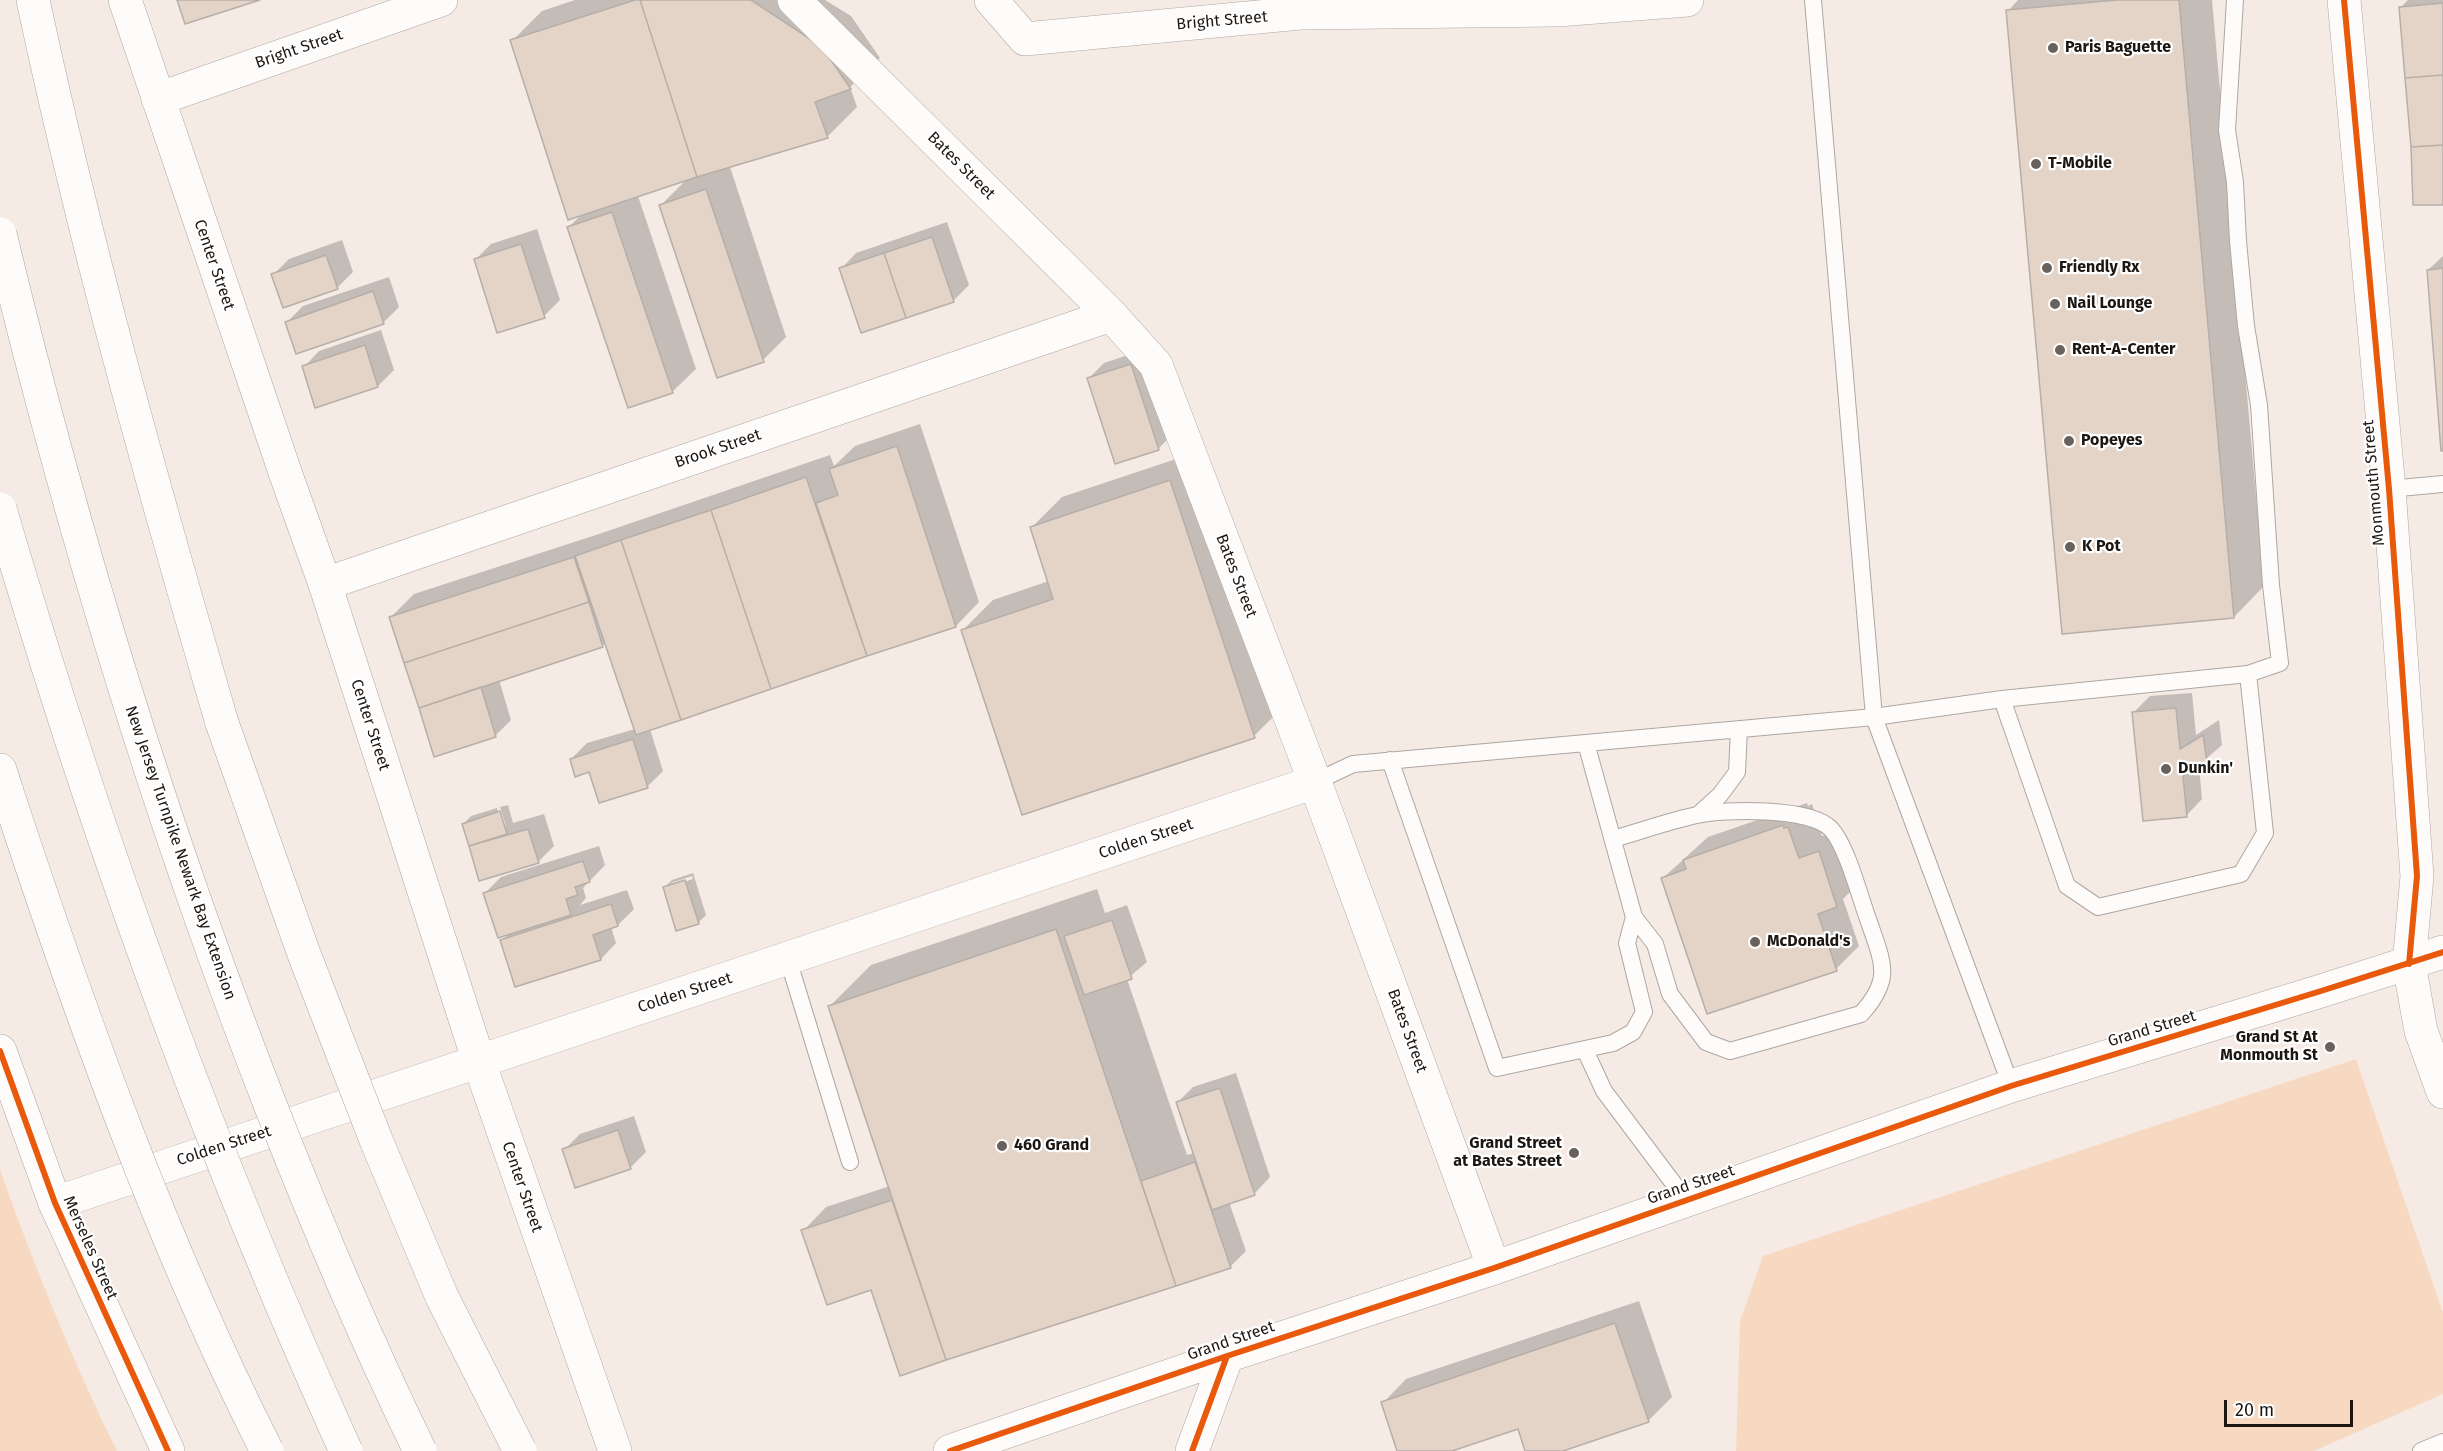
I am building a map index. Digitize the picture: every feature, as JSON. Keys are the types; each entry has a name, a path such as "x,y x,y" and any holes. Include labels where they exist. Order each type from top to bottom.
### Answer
{"main road":[{"path":"33,0 81,211 150,472 222,723 304,954 376,1140 442,1297 520,1451"},
{"name":"Center Street","path":"126,0 286,476 325,584 479,1062 615,1451"},
{"name":"Bright Street","path":"158,99 441,0"},
{"name":"Bates Street","path":"794,0 1111,315 1156,365 1315,782 1494,1268"},
{"name":"Bright Street","path":"992,0 1025,39 1300,13 1435,6 1557,10 1687,0"},
{"name":"Monmouth Street","path":"2344,0 2389,489 2418,876 2409,964 2421,1031 2443,1092"},
{"name":"New Jersey Turnpike Newark Bay Extension","path":"0,234 91,580 198,912 247,1045 319,1226 375,1356 420,1451"},
{"name":"Brook Street","path":"325,584 1111,315"},
{"path":"0,508 91,802 142,950 234,1190 302,1354 346,1451"},
{"path":"3,781 48,915 152,1198 230,1378 267,1451"},
{"name":"Colden Street","path":"54,1203 1315,782"},
{"name":"Grand Street","path":"950,1451 1002,1442 1227,1356 1494,1268 2011,1086 2443,952"},
{"name":"Merseles Street","path":"0,1051 54,1203 168,1451"},
{"path":"1192,1451 1227,1356"}],"lane":[{"path":"1813,0 1874,717 2011,1086"},
{"path":"1315,782 1353,764 1874,717 2002,699 2248,674 2280,663 2271,585 2259,405 2246,326 2235,182 2227,130 2235,0"},
{"path":"2389,489 2443,484"},
{"path":"2002,699 2067,886 2098,907 2241,874 2265,833 2248,674"},
{"path":"1699,814 1720,795 1737,772 1739,729"},
{"path":"1586,743 1634,917 1655,944 1670,994 1706,1042 1730,1051 1861,1014 1876,998 1884,977 1880,954 1844,852 1831,828 1799,815 1776,811 1699,814 1613,838"},
{"path":"1390,760 1497,1068 1585,1050 1614,1042 1633,1032 1644,1012 1627,943 1634,917"},
{"path":"788,959 850,1162"},
{"path":"1585,1050 1604,1091 1686,1200"},
{"path":"2421,1451 2443,1442"}],"shaded area":[{"path":"2356,1059 2443,1313 2443,1394 2314,1451 1736,1451 1740,1321 1763,1256"},
{"path":"0,1170 54,1312 117,1451 0,1451"}],"building":[{"path":"177,0 260,0 185,24"},
{"path":"640,0 697,177 568,220 510,40"},
{"path":"640,0 751,0 821,46 851,89 815,102 828,138 697,177"},
{"path":"2117,0 2179,0 2234,618 2062,634 2006,10"},
{"path":"2443,3 2443,75 2405,78 2399,7"},
{"path":"2443,75 2443,145 2411,147 2405,78"},
{"path":"2443,145 2443,205 2413,205 2411,147"},
{"path":"706,189 764,362 717,378 659,205"},
{"path":"612,212 673,393 628,408 567,227"},
{"path":"932,237 954,302 906,318 884,253"},
{"path":"521,244 545,318 497,333 474,259"},
{"path":"884,253 906,318 861,333 839,268"},
{"path":"326,255 338,289 283,308 271,274"},
{"path":"2443,268 2443,451 2441,451 2427,270"},
{"path":"373,291 384,324 296,354 285,322"},
{"path":"365,345 378,387 315,408 302,366"},
{"path":"1131,364 1159,450 1115,464 1087,378"},
{"path":"897,446 956,627 867,656 816,503 838,495 829,469"},
{"path":"806,477 867,656 771,689 711,510"},
{"path":"1170,480 1255,738 1022,815 961,630 1053,599 1030,527"},
{"path":"711,510 771,689 681,720 621,540"},
{"path":"621,540 681,720 636,735 575,556"},
{"path":"574,557 589,602 404,663 389,617"},
{"path":"589,602 603,647 419,708 404,663"},
{"path":"481,687 496,737 434,757 419,708"},
{"name":"Dunkin'","path":"2176,708 2180,749 2203,735 2207,762 2183,776 2187,817 2143,821 2132,712"},
{"path":"633,739 648,788 599,803 589,772 575,777 570,759"},
{"path":"500,811 507,834 469,846 462,824"},
{"name":"McDonald's","path":"1783,825 1784,828 1788,827 1799,858 1819,851 1837,907 1818,914 1837,971 1707,1014 1661,878 1686,869 1683,860"},
{"path":"528,829 539,863 479,881 469,846"},
{"path":"583,861 590,882 575,887 578,895 566,899 571,915 498,938 483,893"},
{"path":"685,880 699,924 676,931 663,887"},
{"path":"611,904 618,926 593,935 601,960 515,987 500,940"},
{"path":"1112,920 1132,979 1084,995 1064,936"},
{"name":"460 Grand","path":"1056,929 1176,1286 946,1360 828,1006"},
{"path":"1220,1088 1255,1195 1212,1210 1176,1102"},
{"path":"618,1130 631,1169 575,1188 562,1149"},
{"path":"1195,1162 1231,1268 1176,1286 1141,1181"},
{"path":"892,1200 946,1360 900,1376 871,1290 827,1305 801,1230"},
{"path":"1615,1323 1649,1422 1563,1451 1525,1451 1518,1429 1452,1451 1397,1451 1381,1402"}],"cycle path":[{"path":"2344,0 2389,489 2417,876 2409,964"},
{"path":"950,1451 1494,1268 2011,1086 2443,952"},
{"path":"0,1051 55,1203 168,1451"},
{"path":"1192,1451 1227,1356"}],"place":[{"name":"Paris Baguette","path":"2053,48"},
{"name":"T-Mobile","path":"2036,164"},
{"name":"Friendly Rx","path":"2047,268"},
{"name":"Nail Lounge","path":"2055,304"},
{"name":"Rent-A-Center","path":"2060,350"},
{"name":"Popeyes","path":"2069,441"},
{"name":"K Pot","path":"2070,547"},
{"name":"Dunkin'","path":"2166,769"},
{"name":"McDonald's","path":"1755,942"},
{"name":"Grand St At Monmouth St","path":"2330,1047"},
{"name":"460 Grand","path":"1002,1146"},
{"name":"Grand Street at Bates Street","path":"1574,1153"}]}
